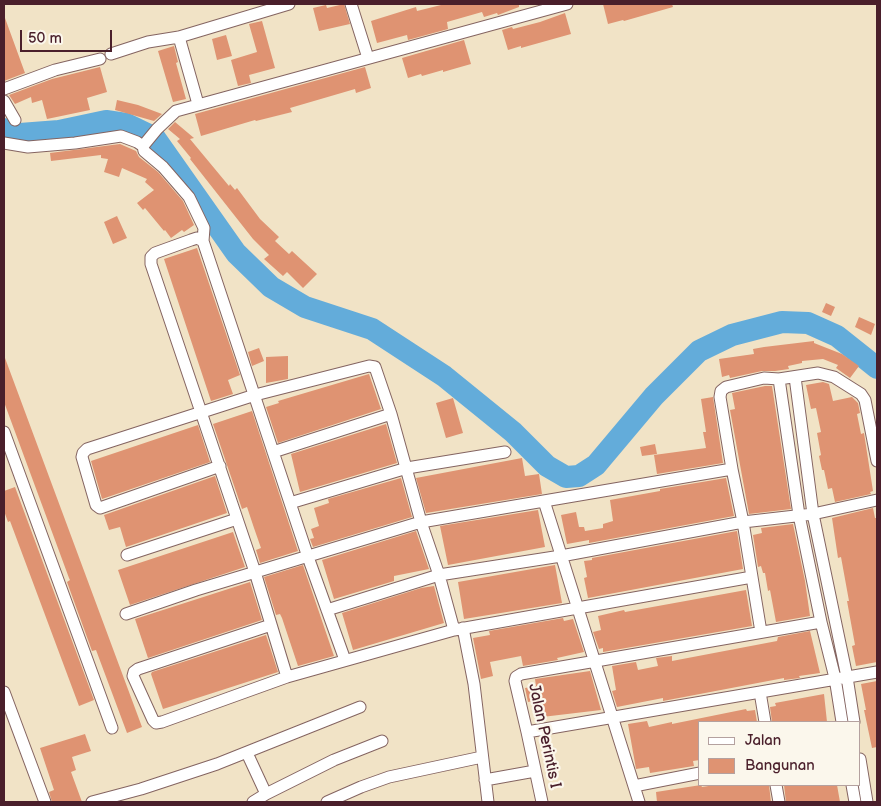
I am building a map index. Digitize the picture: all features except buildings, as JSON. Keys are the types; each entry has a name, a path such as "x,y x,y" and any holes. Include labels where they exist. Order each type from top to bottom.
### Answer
{"street":[{"path":"111,54 148,42 179,37 289,4"},
{"path":"351,4 368,58"},
{"path":"345,660 308,557 203,241 204,228 189,198 163,167 144,150 144,145 157,129 176,112 198,104 566,4"},
{"path":"179,37 198,104"},
{"path":"4,89 55,70 100,59"},
{"path":"4,101 14,120"},
{"path":"4,143 13,146 36,147 75,144 122,136 144,145"},
{"path":"203,241 197,238 191,240 155,253 150,260 238,519 287,676"},
{"path":"220,466 106,508 100,508 96,505 82,457 87,449 255,395 372,366 375,367 391,414 421,522 459,629 474,684 488,802"},
{"path":"761,632 720,397 721,391 726,387 764,378 779,379 809,374 824,374 834,377 861,394 865,400 868,407 877,461"},
{"path":"795,377 813,514 841,678 842,721"},
{"path":"779,379 799,515 821,622 854,721"},
{"path":"273,452 391,414"},
{"path":"4,432 112,728"},
{"path":"290,503 407,468 505,452"},
{"path":"126,614 255,572 421,522 732,469"},
{"path":"327,610 439,575 561,556 743,522 813,514 877,500"},
{"path":"544,501 639,802"},
{"path":"127,555 238,519"},
{"path":"271,625 138,669 134,672 133,676 152,720 156,723 287,676 459,629 752,577"},
{"path":"594,662 821,622"},
{"name":"Jalan Perintis I","path":"542,802 515,681 516,677 521,674 594,662"},
{"path":"527,732 877,672"},
{"path":"4,692 45,802"},
{"path":"760,692 765,721"},
{"path":"92,802 141,789 247,753 360,707"},
{"path":"253,802 334,760 382,741"},
{"path":"247,753 266,794"},
{"path":"327,802 389,777 482,757"},
{"path":"485,780 535,771"},
{"path":"634,786 698,774"},
{"path":"861,780 867,802"},
{"path":"776,786 779,802"},
{"path":"852,786 855,802"}],"waterway":[{"path":"4,129 20,134 59,131 106,121 126,124 155,138 236,253 271,287 305,307 372,329 444,376 513,432 547,466 566,477 579,476 596,465 654,396 699,351 732,335 782,322 808,323 837,336 877,368"}]}
